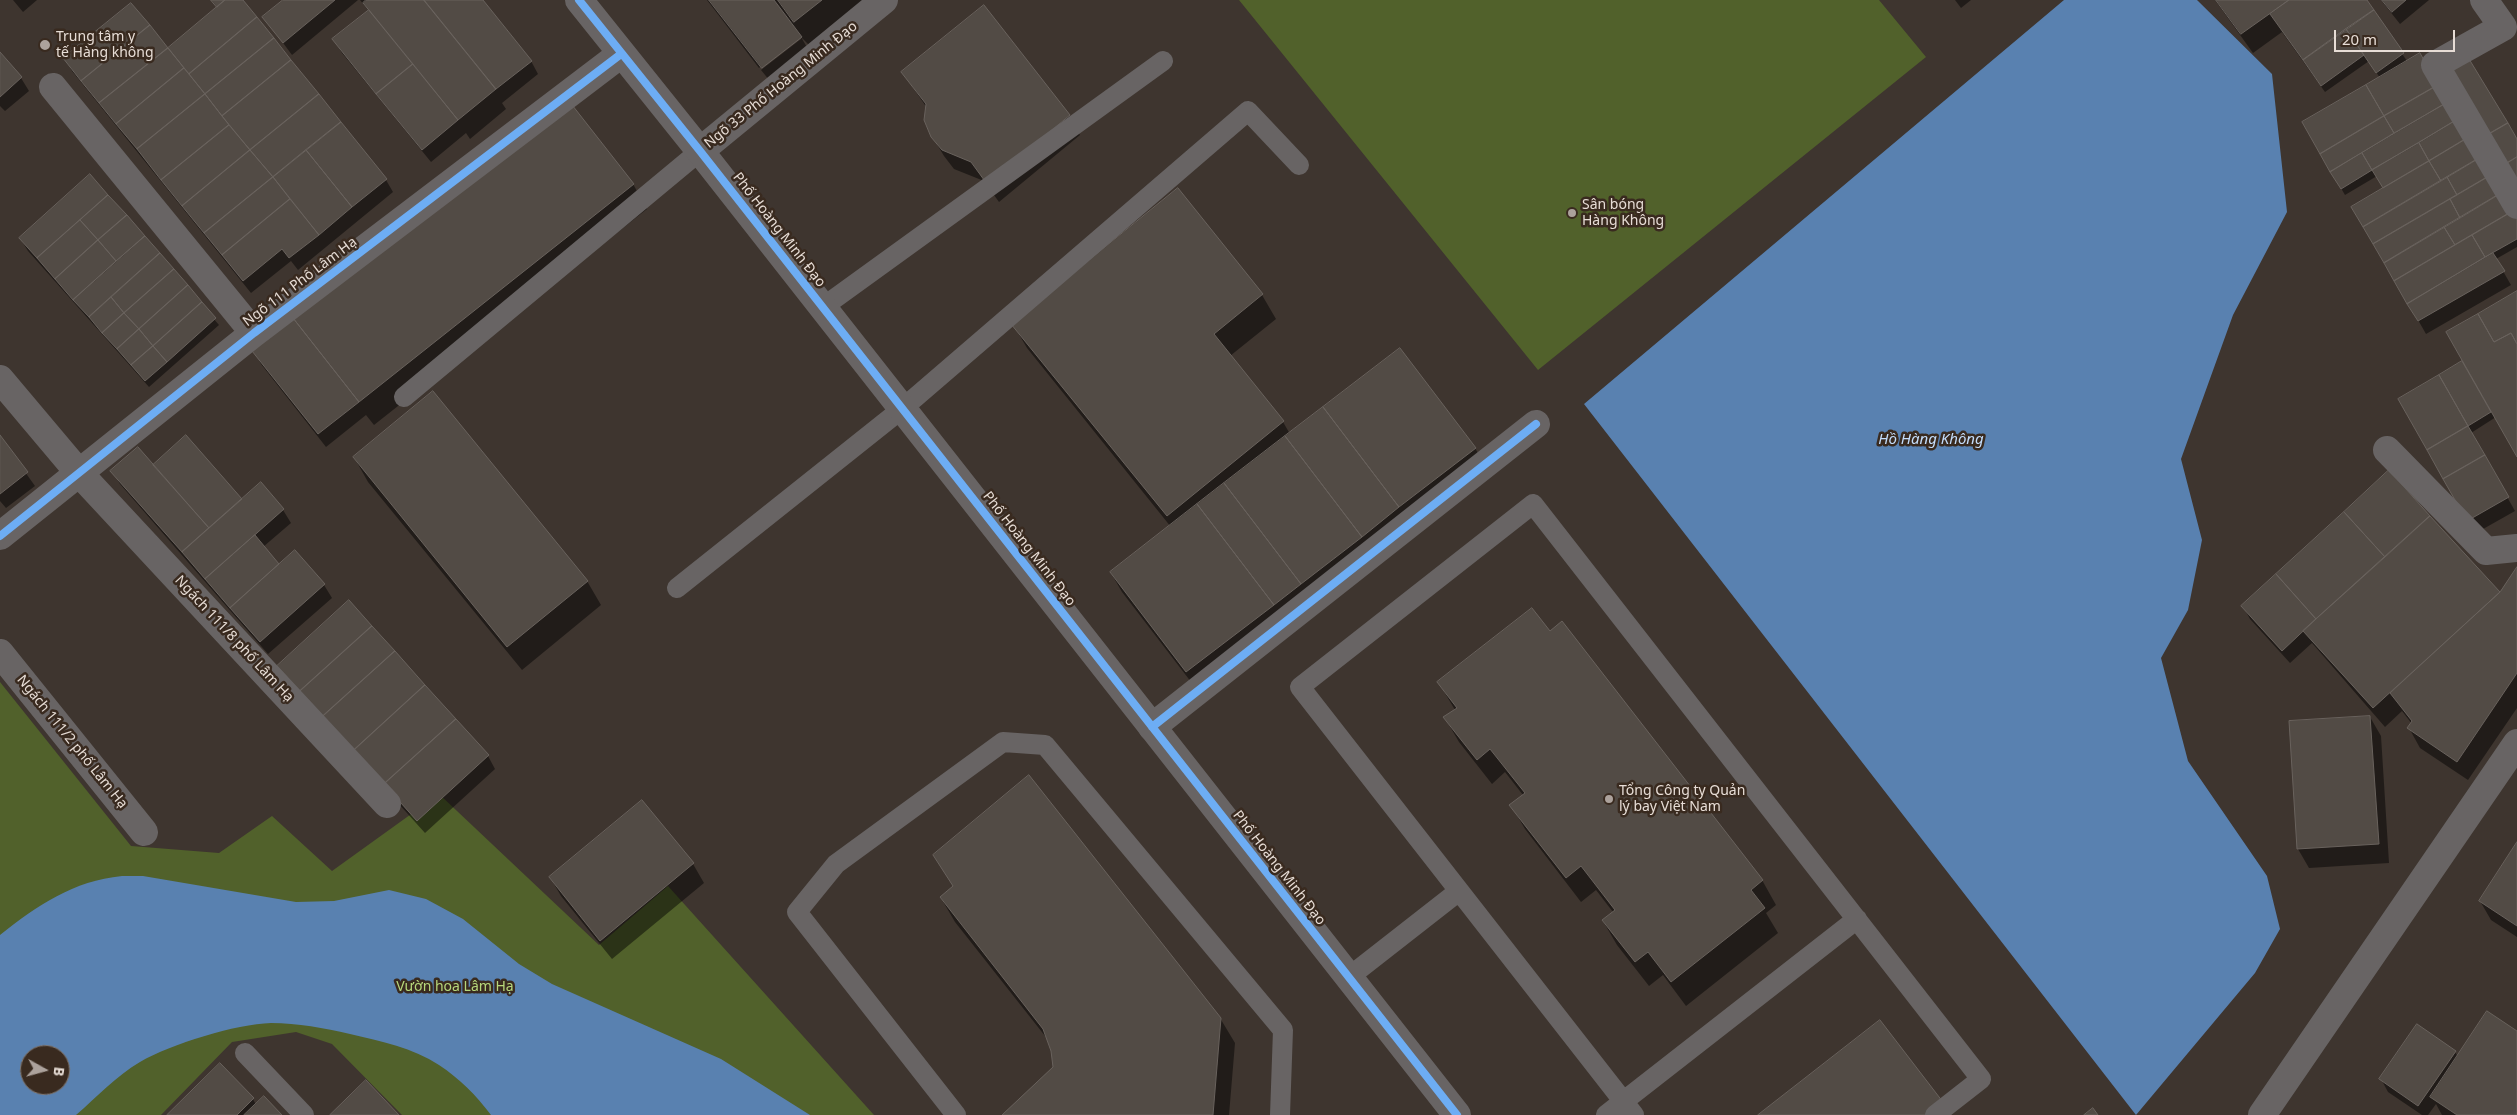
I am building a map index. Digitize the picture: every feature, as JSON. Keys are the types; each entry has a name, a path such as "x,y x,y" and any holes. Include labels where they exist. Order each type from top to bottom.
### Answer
{"street":[{"name":"Phố Hoàng Minh Đạo","path":"579,0 823,307 1457,1115"},
{"name":"Ngõ 33 Phố Hoàng Minh Đạo","path":"700,151 884,0"},
{"path":"2484,0 2503,27 2435,65 2517,205"},
{"name":"Ngõ 111 Phố Lâm Hạ","path":"0,536 80,474 254,333 621,54"},
{"path":"53,87 254,333"},
{"name":"Ngách 111/8 phố Lâm Hạ","path":"0,379 80,474 387,804"},
{"path":"1152,727 1536,424"},
{"path":"2386,450 2486,552 2517,548"},
{"name":"Ngách 111/2 phố Lâm Hạ","path":"0,653 144,832"},
{"path":"2262,1115 2517,744"}],"lane":[{"path":"823,307 1163,61"},
{"path":"677,588 902,408 1248,111 1299,165"},
{"path":"404,397 700,151"},
{"path":"1629,1108 1300,687 1533,504 1981,1079 1935,1115"},
{"path":"956,1115 797,912 836,864 1003,742 1045,745 1283,1030 1280,1115"},
{"path":"1349,978 1459,891"},
{"path":"1606,1115 1629,1108 1857,919"},
{"path":"244,1053 304,1115"}],"green space":[{"name":"Sân bóng Hàng Không","path":"1239,0 1879,0 1926,57 1538,370"},
{"name":"Vườn hoa Lâm Hạ","path":"0,682 131,846 219,853 272,816 332,871 439,794 599,945 668,886 874,1115 402,1115 332,1044 296,1032 232,1042 161,1115 0,1115"}],"water":[{"name":"Hồ Hàng Không","path":"2064,0 2197,0 2272,74 2287,212 2233,315 2181,459 2202,540 2188,610 2161,658 2188,761 2267,876 2280,929 2255,973 2136,1115 1584,404"},
{"path":"122,876 143,876 296,902 334,901 389,890 426,899 463,919 519,964 552,984 721,1059 810,1115 491,1115 454,1076 439,1065 418,1054 385,1042 330,1030 301,1025 271,1023 222,1031 153,1055 123,1074 76,1115 0,1115 0,935 42,904 88,883"}],"building":[{"path":"211,0 225,0 217,7"},
{"path":"225,0 243,0 257,17 189,74 168,48"},
{"path":"283,0 335,0 283,43 262,17"},
{"path":"366,0 424,0 496,89 458,120 363,3"},
{"path":"424,0 483,0 532,61 496,89"},
{"path":"709,0 774,0 802,37 762,68"},
{"path":"778,0 822,0 794,22"},
{"path":"2216,0 2289,0 2241,34"},
{"path":"2289,0 2367,0 2374,10 2303,60 2270,14"},
{"path":"2382,0 2406,0 2392,12"},
{"path":"131,3 150,25 81,81 63,58"},
{"path":"984,5 1070,115 987,184 971,162 942,150 931,137 924,120 926,104 901,72"},
{"path":"369,10 413,64 376,94 332,39"},
{"path":"2374,10 2404,53 2376,73 2346,29"},
{"path":"257,17 274,38 205,94 189,74"},
{"path":"150,25 168,48 99,103 81,81"},
{"path":"2346,29 2364,55 2321,86 2303,60"},
{"path":"274,38 291,60 222,116 205,94"},
{"path":"168,48 184,68 116,124 99,103"},
{"path":"0,52 22,77 0,97"},
{"path":"2420,53 2438,85 2384,116 2366,85"},
{"path":"2466,54 2508,123 2482,138 2441,69"},
{"path":"291,60 319,94 250,150 222,116"},
{"path":"413,64 458,120 422,150 376,94"},
{"path":"184,68 205,94 137,149 116,124"},
{"path":"2366,85 2384,116 2320,154 2302,122"},
{"path":"2438,85 2448,102 2394,133 2384,116"},
{"path":"205,94 229,125 161,180 137,149"},
{"path":"319,94 341,122 273,177 250,150"},
{"path":"569,101 634,184 359,402 293,318"},
{"path":"2448,102 2458,119 2372,170 2362,153"},
{"path":"2384,116 2394,133 2330,172 2320,154"},
{"path":"2458,119 2469,137 2429,161 2419,143"},
{"path":"341,122 387,179 352,207 306,150"},
{"path":"2508,123 2517,139 2517,157 2499,168 2482,138"},
{"path":"229,125 250,150 182,206 161,180"},
{"path":"2469,137 2481,157 2441,181 2429,161"},
{"path":"2419,143 2429,161 2383,188 2372,170"},
{"path":"250,150 273,177 204,233 182,206"},
{"path":"306,150 352,207 319,235 273,177"},
{"path":"2362,153 2372,170 2341,189 2330,172"},
{"path":"2481,157 2491,175 2457,195 2447,177"},
{"path":"2517,157 2517,189 2499,168"},
{"path":"2429,161 2441,181 2363,227 2351,207"},
{"path":"90,174 108,195 37,258 19,238"},
{"path":"2491,175 2503,192 2460,218 2450,199"},
{"path":"273,177 290,199 222,255 204,233"},
{"path":"2447,177 2457,195 2373,244 2363,227"},
{"path":"1178,188 1263,294 1214,334 1284,421 1167,516 1011,324"},
{"path":"2503,192 2513,211 2455,245 2444,227"},
{"path":"108,195 127,215 98,240 80,220"},
{"path":"290,199 319,235 289,258 282,249 243,281 222,255"},
{"path":"2450,199 2460,218 2384,263 2373,244"},
{"path":"2513,211 2517,218 2517,239 2485,257 2472,235"},
{"path":"127,215 145,236 116,261 98,240"},
{"path":"80,220 98,240 55,279 37,258"},
{"path":"2444,227 2455,245 2394,281 2384,263"},
{"path":"2472,235 2485,257 2407,304 2394,281"},
{"path":"145,236 160,253 89,317 73,300"},
{"path":"98,240 116,261 73,300 55,279"},
{"path":"160,253 174,269 124,313 111,297"},
{"path":"2493,253 2505,271 2418,321 2407,304"},
{"path":"174,269 188,285 139,329 124,313"},
{"path":"188,285 202,302 153,346 139,329"},
{"path":"2517,291 2517,344 2511,333 2494,342 2478,314"},
{"path":"111,297 124,313 102,333 89,317"},
{"path":"202,302 216,318 167,362 153,346"},
{"path":"124,313 139,329 117,349 102,333"},
{"path":"2478,314 2494,342 2511,333 2517,344 2517,457 2446,332"},
{"path":"293,318 359,402 318,434 252,351"},
{"path":"139,329 153,346 131,365 117,349"},
{"path":"153,346 167,362 145,381 131,365"},
{"path":"1400,348 1476,448 1399,507 1323,407"},
{"path":"2462,361 2491,412 2468,426 2439,375"},
{"path":"2439,375 2468,426 2427,450 2398,399"},
{"path":"433,391 588,581 507,647 353,457"},
{"path":"1323,407 1399,507 1362,537 1285,436"},
{"path":"2468,426 2485,455 2443,479 2427,450"},
{"path":"0,435 28,472 0,494"},
{"path":"186,435 242,499 209,528 153,465"},
{"path":"1285,436 1362,537 1301,584 1224,483"},
{"path":"138,447 209,528 182,552 110,471"},
{"path":"2485,455 2509,497 2467,521 2443,479"},
{"path":"2389,470 2430,516 2385,557 2344,512"},
{"path":"261,482 284,509 205,579 182,552"},
{"path":"1224,483 1301,584 1274,605 1197,504"},
{"path":"1197,504 1274,605 1186,672 1110,572"},
{"path":"2344,512 2385,557 2316,619 2276,574"},
{"path":"2430,516 2500,592 2373,708 2303,631"},
{"path":"255,535 279,564 230,608 205,579"},
{"path":"295,550 325,584 260,642 230,608"},
{"path":"2517,567 2517,673 2457,762 2407,728 2412,721 2390,693 2500,592"},
{"path":"2276,574 2316,619 2282,651 2241,606"},
{"path":"349,600 372,626 300,691 277,666"},
{"name":"Tổng Công ty Quản lý bay Việt Nam","path":"1532,608 1550,631 1562,621 1763,880 1751,890 1765,908 1671,982 1648,952 1635,962 1602,920 1615,910 1581,866 1566,878 1509,805 1525,793 1490,749 1477,760 1443,717 1457,708 1437,682"},
{"path":"372,626 395,651 323,716 300,691"},
{"path":"395,651 425,685 354,750 323,716"},
{"path":"425,685 456,719 384,784 354,750"},
{"path":"2370,716 2379,844 2297,849 2289,721"},
{"path":"456,719 489,755 417,821 384,784"},
{"path":"1029,775 1221,1018 1213,1115 1002,1115 1053,1067 1051,1051 1043,1029 940,897 953,886 933,855"},
{"path":"642,800 694,863 600,941 549,877"},
{"path":"2517,842 2517,926 2479,901"},
{"path":"2487,1011 2517,1031 2517,1115 2457,1115 2430,1097"},
{"path":"1880,1020 1946,1106 1934,1115 1758,1115"},
{"path":"2417,1024 2456,1051 2418,1106 2379,1079"},
{"path":"220,1063 254,1098 237,1115 167,1115"},
{"path":"366,1080 399,1115 330,1115"},
{"path":"264,1096 282,1115 244,1115"},
{"path":"2093,1108 2098,1115 2084,1115"}],"cycle path":[{"path":"579,0 700,151 1457,1115"},
{"path":"0,536 254,333 621,54"},
{"path":"1152,727 1536,424"}],"place":[{"name":"Trung tâm y tế Hàng không","path":"45,45"},
{"name":"Sân bóng Hàng Không","path":"1572,213"},
{"name":"Tổng Công ty Quản lý bay Việt Nam","path":"1609,799"}]}
